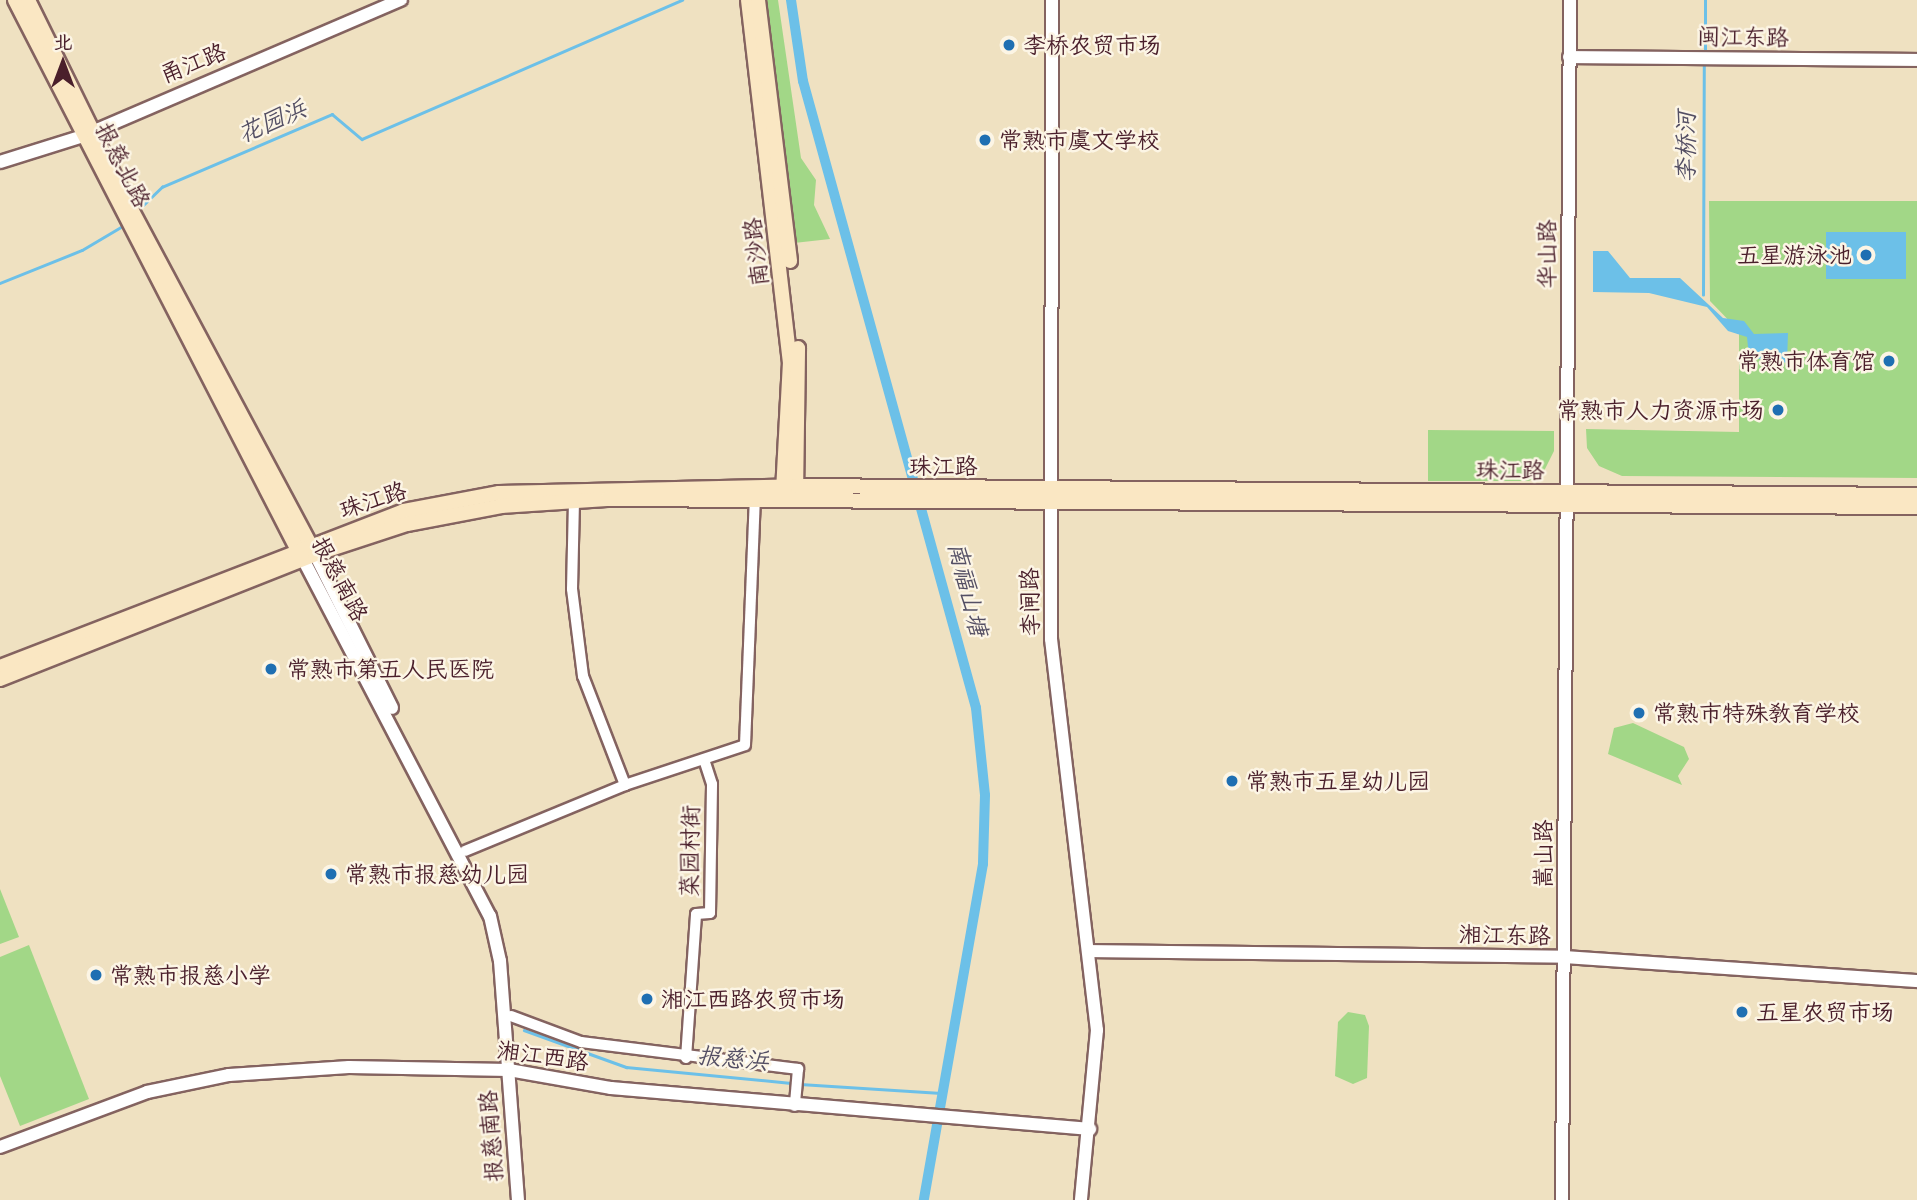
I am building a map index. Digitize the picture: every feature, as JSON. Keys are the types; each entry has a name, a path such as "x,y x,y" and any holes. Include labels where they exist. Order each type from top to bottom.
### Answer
{"main road":[{"name":"报慈北路","path":"15,0 88,133"},
{"name":"报慈北路","path":"28,0 88,133 140,238"},
{"name":"南沙路","path":"748,0 790,362 790,493"},
{"name":"南沙路","path":"758,0 800,369 790,493"},
{"name":"报慈南路","path":"140,238 307,552"},
{"name":"珠江路","path":"0,679 404,511 499,493 790,493 1917,507"},
{"name":"珠江路","path":"0,667 307,552 407,524 501,506 574,501 755,500 790,493"},
{"name":"珠江路","path":"1566,501 1917,495"}],"street":[{"name":"甬江路","path":"0,162 88,133 401,0"},
{"name":"李闸路","path":"1052,0 1050,496 1055,699 1091,951 1097,1030 1090,1129 1081,1200"},
{"name":"华山路","path":"1566,501 1570,0"},
{"name":"闽江东路","path":"1569,57 1917,60"},
{"path":"465,851 625,785 745,745 755,500"},
{"path":"574,501 572,589 583,677 625,785"},
{"name":"嵩山路","path":"1562,1200 1566,501"},
{"name":"报慈南路","path":"307,552 465,851 499,921 511,1016 509,1070"},
{"name":"报慈南路","path":"307,552 490,916 509,1070 518,1200"},
{"name":"菜园村街","path":"686,1058 696,914 710,913 712,784 704,759"},
{"name":"湘江东路","path":"1091,951 1563,957 1917,981"},
{"path":"511,1016 581,1042 686,1058 798,1069 795,1106"},
{"name":"湘江西路","path":"0,1147 147,1093 229,1075 349,1067 509,1070 611,1088 924,1118 1090,1129"}],"green space":[{"path":"766,0 778,0 801,158 816,180 814,205 830,239 794,243"},
{"path":"1709,201 1917,201 1917,478 1622,476 1599,466 1587,448 1586,429 1739,432 1739,331 1710,301"},
{"path":"1428,430 1554,431 1554,451 1542,475 1529,481 1428,481"},
{"path":"1633,723 1684,747 1689,759 1678,776 1682,785 1608,754 1614,728"},
{"path":"0,889 19,937 0,944"},
{"path":"29,945 89,1099 20,1126 0,1076 0,957"},
{"path":"1348,1012 1365,1015 1369,1026 1367,1078 1353,1084 1335,1076 1338,1022"}],"water":[{"name":"五星游泳池","path":"1826,232 1906,232 1906,279 1826,279"},
{"path":"1593,251 1608,251 1630,278 1680,278 1723,318 1744,321 1754,334 1788,333 1787,363 1749,357 1747,337 1728,331 1707,307 1649,293 1593,292"}],"waterway":[{"name":"花园浜","path":"137,211 162,187 332,114 362,139 682,0"},
{"name":"南福山塘","path":"791,0 803,81 976,708 985,795 983,864 924,1200"},
{"name":"李桥河","path":"1705,0 1705,53"},
{"name":"李桥河","path":"1703,295 1704,63"},
{"name":"花园浜","path":"0,283 82,250 126,224"},
{"name":"报慈浜","path":"524,1030 626,1067 793,1083"},
{"name":"报慈浜","path":"800,1084 945,1093"}],"place":[{"name":"李桥农贸市场","path":"1009,45"},
{"name":"常熟市虞文学校","path":"985,140"},
{"name":"五星游泳池","path":"1866,255"},
{"name":"常熟市体育馆","path":"1889,361"},
{"name":"常熟市人力资源市场","path":"1778,410"},
{"name":"常熟市第五人民医院","path":"271,669"},
{"name":"常熟市特殊教育学校","path":"1639,713"},
{"name":"常熟市五星幼儿园","path":"1232,781"},
{"name":"常熟市报慈幼儿园","path":"331,874"},
{"name":"常熟市报慈小学","path":"96,975"},
{"name":"湘江西路农贸市场","path":"647,999"},
{"name":"五星农贸市场","path":"1742,1012"}]}
